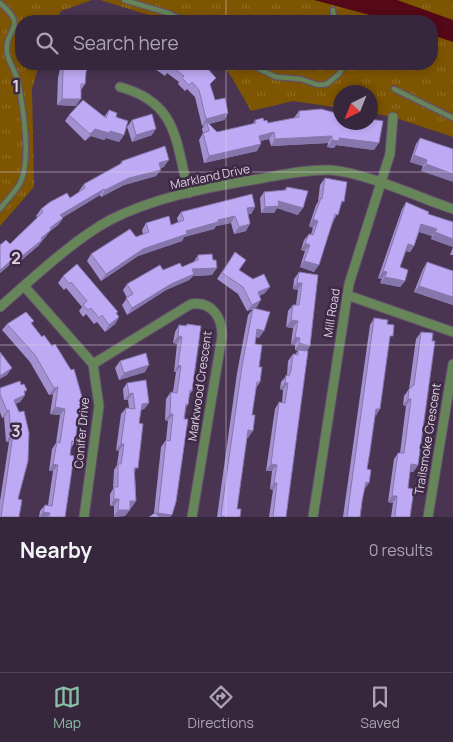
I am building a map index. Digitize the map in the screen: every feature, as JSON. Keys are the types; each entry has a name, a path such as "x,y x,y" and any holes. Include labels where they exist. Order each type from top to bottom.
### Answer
{"street":[{"path":"120,87 146,96 157,104 166,115 175,139 189,193"},
{"name":"Mill Road","path":"313,517 352,270 393,144 393,117"},
{"name":"Markland Drive","path":"0,307 88,234 109,221 145,206 189,193 310,170 332,170 381,184 453,209"},
{"path":"24,286 92,364"},
{"path":"347,295 453,332"},
{"name":"Markwood Crescent","path":"92,364 191,304 200,303 210,308 219,316 222,336 192,517"},
{"name":"Conifer Drive","path":"84,517 99,406 92,364"},
{"name":"Trailsmoke Crescent","path":"428,517 453,364"}],"lane":[{"path":"124,0 172,15"},
{"path":"0,2 14,18 15,26 7,53 17,81 26,135 24,170 20,184 0,209"},
{"path":"333,10 333,15"},
{"path":"261,70 276,77 301,79 318,84 327,84 341,70"},
{"path":"394,90 453,118"}],"green space":[{"path":"0,0 92,0 61,11 59,15 15,15 15,70 37,70 32,89 34,187 0,226"},
{"path":"100,0 453,0 453,137 393,117 378,114 378,85 333,85 333,107 293,101 251,111 226,70 438,70 438,15 149,15"}],"shaded area":[{"path":"314,0 397,0 453,20 453,42 438,37 438,15 370,15"}],"building":[{"path":"63,70 86,70 85,84 81,84 81,99 62,99"},
{"path":"176,70 209,70 216,78 210,84 215,100 225,98 228,113 206,119 199,90 192,82 189,85 182,78 184,76"},
{"path":"83,100 106,118 109,110 117,113 116,117 128,121 124,135 95,129 90,134 69,115"},
{"path":"321,109 333,112 333,130 378,130 378,120 383,121 379,143 339,138 339,141 332,140 332,136 275,139 274,132 259,136 261,144 209,156 203,133 209,131 207,122 217,132 256,123 255,120 263,118 268,123 299,117 299,111"},
{"path":"152,114 156,129 136,135 132,120"},
{"path":"420,138 453,149 453,174 426,164 427,160 414,155"},
{"path":"165,146 169,160 159,163 161,170 129,178 104,189 60,215 63,218 50,228 51,230 41,238 42,240 22,256 20,253 0,270 0,245 6,240 10,244 43,212 41,209 50,202 67,193 70,198 85,188 84,184 122,163 122,161"},
{"path":"325,178 347,182 344,202 342,201 338,215 335,214 319,265 304,261 310,245 305,243 309,234 313,235 318,221 313,219 322,199"},
{"path":"287,187 308,191 303,208 278,201 279,206 265,207 264,192 286,190"},
{"path":"252,194 255,207 247,208 250,224 239,227 235,216 186,231 187,234 143,249 106,274 91,254 130,229 136,237 149,232 146,223 169,216 171,225 184,220 181,212"},
{"path":"406,202 429,212 428,214 453,222 453,239 435,232 437,229 421,224 414,246 408,244 400,267 408,270 405,281 385,277 387,272 383,271"},
{"path":"235,252 246,260 239,270 253,279 264,274 270,287 258,292 261,300 252,305 243,287 222,273"},
{"path":"212,254 213,260 216,260 217,268 192,269 194,274 171,284 132,308 126,298 133,294 127,284 160,265 163,270 180,263 182,267 198,260 198,255"},
{"path":"427,262 453,271 453,297 419,286"},
{"path":"77,264 118,312 116,313 119,317 109,325 102,315 99,318 91,308 88,310 83,305 87,301 71,282 69,284 63,276"},
{"path":"299,272 318,275 310,346 299,343 300,338 295,337 298,321 291,320 293,305 299,305 302,283 297,283"},
{"path":"253,308 270,312 264,331 257,329 255,344 262,345 259,367 262,367 260,382 257,382 252,415 255,415 253,431 248,430 237,509 241,509 240,517 225,517 221,516 222,507 242,366"},
{"path":"26,312 34,321 31,323 42,337 44,335 52,346 55,344 71,370 74,369 82,397 79,401 81,402 75,442 72,441 70,455 74,456 65,517 49,517 50,513 43,512 45,505 52,506 58,465 53,464 57,442 60,443 65,409 55,407 58,387 54,388 35,355 7,324"},
{"path":"374,318 388,320 387,324 394,325 393,336 390,336 380,409 376,409 367,469 371,470 369,483 366,482 360,517 347,517"},
{"path":"187,324 201,326 192,391 190,390 188,405 186,404 184,419 188,419 176,502 172,515 158,513 166,440 170,441 173,414 170,414 171,392 177,393 181,366 178,365 182,337 178,336 179,325 187,326"},
{"path":"421,332 433,333 432,341 435,341 418,465 411,464 408,488 414,489 410,517 395,517 397,496 392,496 395,473 398,453 404,453 411,399 408,399 409,389 414,385"},
{"path":"298,350 308,351 286,517 273,517 277,483 274,483 277,465 271,464 279,402 285,403 288,383 285,383 286,375 289,376 293,354 298,355"},
{"path":"0,352 12,368 0,376"},
{"path":"146,353 149,365 124,373 120,361"},
{"path":"146,380 149,403 142,404 139,423 143,424 138,468 134,468 136,501 130,501 130,510 118,510 119,499 114,499 114,487 118,487 118,464 121,464 124,444 121,444 126,408 135,409 133,393 129,394 127,383"},
{"path":"20,381 21,385 24,384 27,390 24,391 25,395 14,400 19,412 24,411 29,433 28,461 18,499 22,500 19,517 1,517 13,435 11,435 9,410 7,411 0,394 0,388"},
{"path":"155,513 160,517 149,517"}]}
